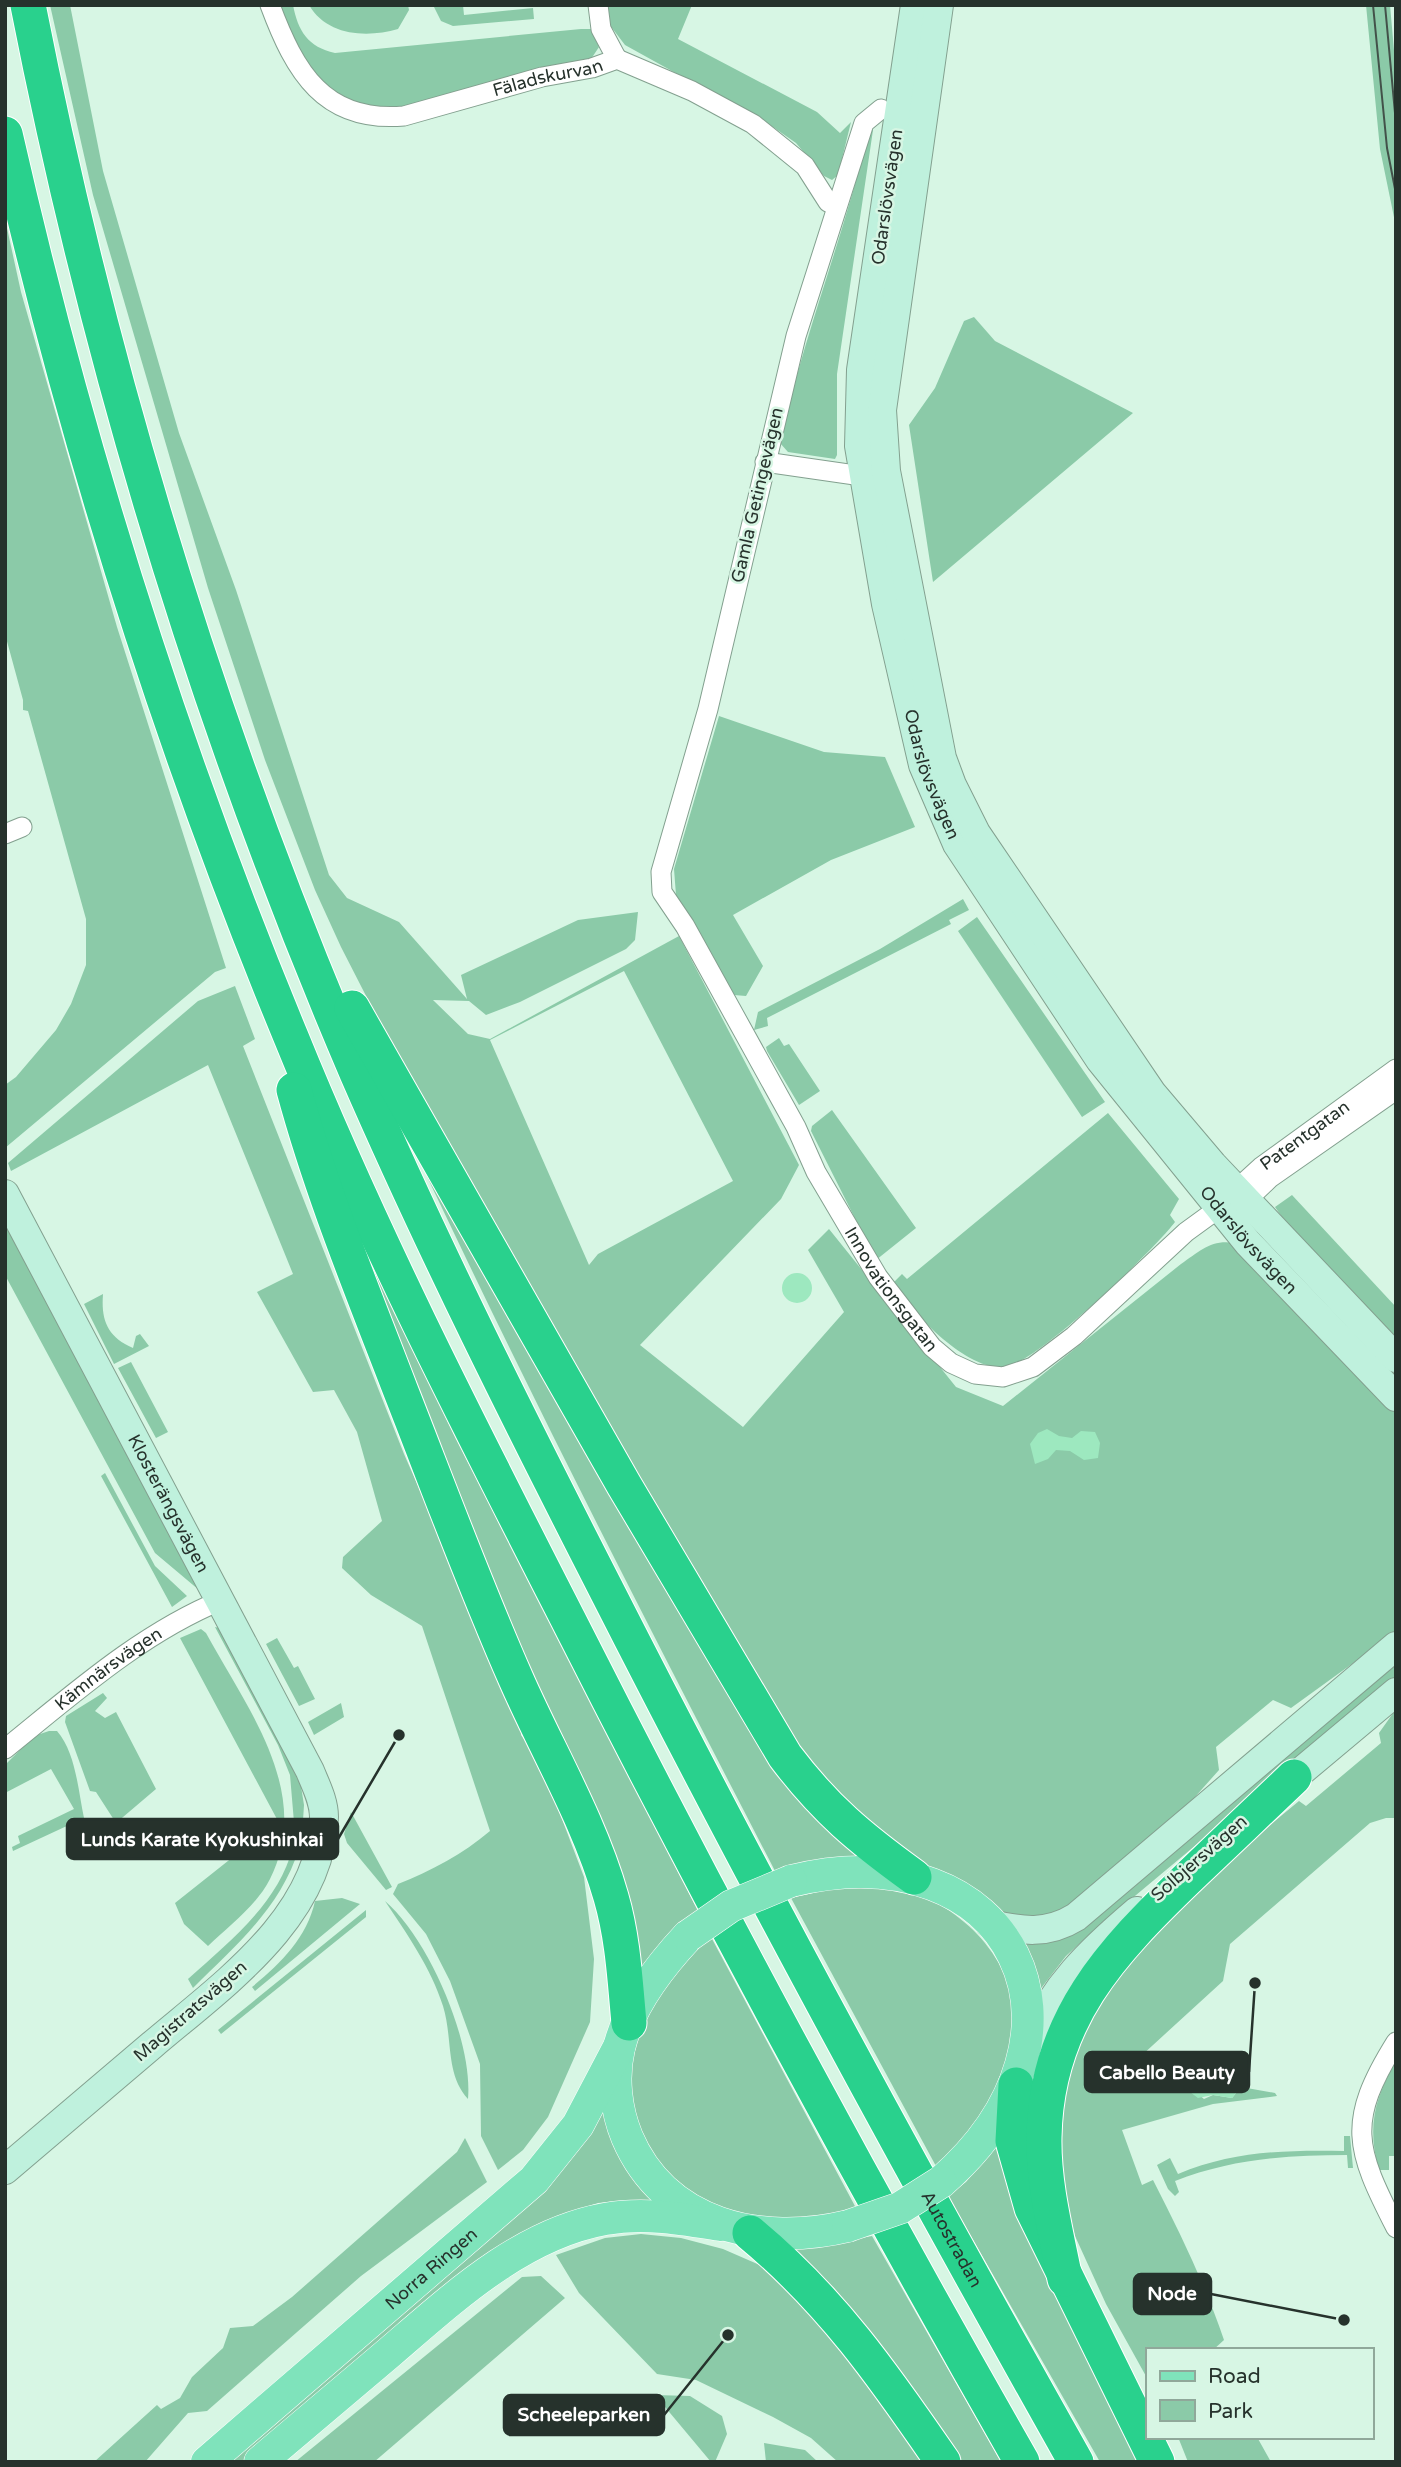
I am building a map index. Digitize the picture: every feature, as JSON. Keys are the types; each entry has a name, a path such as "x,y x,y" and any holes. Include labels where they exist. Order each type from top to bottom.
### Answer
{"highway":[{"path":"28,5 70,199 114,377 190,629 276,870 445,1174 785,1755 814,1795 848,1828 914,1877"},
{"path":"5,134 75,411 131,600 178,741 297,1052 398,1280 642,1765 936,2312 1022,2462"},
{"name":"Autostradan","path":"276,870 357,1071 440,1255 665,1706 829,2015 1076,2462"},
{"path":"254,945 312,1156 340,1235 516,1679 578,1808 601,1866 620,1938 624,2035"},
{"path":"1065,2279 1044,2138 1049,2086 1068,2028 1082,1999 1127,1937 1294,1777"},
{"path":"1016,2085 1012,2120 1015,2150 1032,2208 1157,2462"},
{"path":"736,2229 793,2268 843,2323 866,2351 943,2462"}],"main road":[{"name":"Odarslövsvägen","path":"915,5 861,370 859,421 874,473 910,721 922,765 948,830 1100,1060 1234,1199 1396,1357"},
{"name":"Odarslövsvägen","path":"874,473 885,377 939,5"},
{"name":"Klosterängsvägen","path":"5,1194 222,1600 310,1771 324,1816"},
{"name":"Odarslövsvägen","path":"1234,1199 1248,1243 1396,1397"},
{"name":"Solbjersvägen","path":"990,1924 1043,1931 1058,1928 1076,1917 1396,1646"},
{"name":"Solbjersvägen","path":"1028,2045 1053,1995 1084,1958 1396,1692"},
{"name":"Magistratsvägen","path":"5,2170 211,1996 262,1946 291,1909 310,1875 320,1845 324,1816"},
{"name":"Norra Ringen","path":"207,2462 534,2180 578,2125 657,1972 688,1936 731,1906 791,1881 827,1874 864,1871 914,1877 961,1899 990,1924 1009,1949 1021,1973 1028,2009 1028,2045 1016,2085 996,2122 964,2162 941,2182 900,2208 848,2226 807,2234 736,2229 666,2216 625,2216 582,2225 534,2244 458,2295 260,2462"},
{"path":"624,2035 617,2098 623,2127 634,2152 651,2178 670,2197 695,2214 736,2229"}],"street":[{"name":"Fäladskurvan","path":"270,5 292,59 302,75 332,102 366,115 404,116 617,59 692,91 752,124 805,166 828,202 836,206"},
{"path":"598,5 601,29 617,59"},
{"name":"Gamla Getingevägen","path":"662,892 661,872 708,709 796,336 836,206 859,119 881,109"},
{"path":"765,461 874,473"},
{"name":"Innovationsgatan","path":"662,892 685,926 796,1127 816,1172 877,1277 924,1338 961,1368 975,1374 1003,1377 1033,1367 1074,1336 1186,1232 1234,1199"},
{"name":"Patentgatan","path":"1234,1199 1396,1069"},
{"name":"Patentgatan","path":"1234,1199 1270,1178 1396,1090"},
{"name":"Kämnärsvägen","path":"5,1749 83,1686 166,1628 222,1600"},
{"path":"1396,2042 1366,2104 1361,2140 1367,2169 1396,2228"}],"green space":[{"path":"50,5 70,5 103,171 179,433 236,590 329,875 347,898 399,922 467,999 461,975 578,920 638,912 635,940 626,949 520,1002 486,1015 469,1001 433,1000 468,1034 490,1039 679,936 799,1165 781,1199 640,1345 743,1427 844,1312 808,1250 829,1229 956,1387 1003,1406 1181,1264 1212,1244 1227,1242 1235,1243 1396,1411 1396,1632 1291,1708 1273,1700 1216,1747 1219,1770 1186,1807 1116,1872 1054,1917 1011,1918 874,1834 819,1781 446,1152 341,947 315,890 265,760 208,588 93,195","holes":["624,971 733,1181 598,1254 589,1265 490,1040"]},
{"path":"277,5 293,5 301,30 311,42 335,53 581,29 591,29 599,47 591,59 399,110 362,107 343,100 313,74"},
{"path":"309,5 408,5 409,10 398,29 361,34 337,29 326,23"},
{"path":"433,5 463,5 464,15 533,8 534,19 453,26 441,21"},
{"path":"607,5 692,5 678,39 817,112 840,133 851,122 838,175 832,180 824,176 796,143 773,127 625,45 609,24"},
{"path":"1366,5 1390,5 1396,73 1396,227 1380,149"},
{"path":"873,130 837,374 837,455 835,459 788,452 780,443 789,403 869,131"},
{"path":"5,219 21,292 117,627 226,968 215,972 5,1148 5,1085 16,1077 56,1030 71,1004 86,965 86,919 28,711 23,710 23,700 5,634"},
{"path":"974,317 995,341 1133,413 933,582 909,425 935,388 964,321"},
{"path":"719,716 824,752 885,757 915,827 831,860 733,915 763,966 746,996 734,995 676,895 674,869"},
{"path":"963,899 969,910 949,920 951,924 767,1018 768,1026 754,1030 758,1012 880,949"},
{"path":"977,917 1105,1102 1082,1117 958,931"},
{"path":"235,986 255,1039 243,1046 404,1454 521,1720 521,1735 540,1761 584,1877 594,1959 590,2022 548,2117 523,2150 498,2170 481,2136 480,2064 450,1981 426,1934 393,1894 398,1884 446,1861 490,1831 422,1626 371,1595 342,1568 343,1557 382,1521 357,1432 334,1390 313,1392 257,1292 293,1274 208,1065 11,1171 8,1163 198,1001"},
{"path":"779,1038 784,1046 789,1044 820,1091 799,1105 767,1051 766,1047"},
{"path":"389,1095 865,1859 812,1861 775,1871 529,1388"},
{"path":"832,1110 916,1228 876,1260 811,1131 812,1126"},
{"path":"1108,1113 1179,1199 1170,1215 1175,1222 1120,1280 1042,1347 1021,1361 1005,1367 990,1366 973,1360 926,1324 892,1284 902,1274 907,1279"},
{"path":"330,1177 456,1439 698,1911 637,1976 508,1624"},
{"path":"1292,1195 1396,1307 1396,1339 1298,1240 1275,1207"},
{"path":"5,1221 199,1590 155,1553 5,1275"},
{"path":"103,1294 105,1320 117,1339 133,1348 136,1336 140,1334 149,1346 114,1364 84,1304"},
{"path":"131,1362 168,1432 156,1438 118,1368"},
{"path":"105,1473 155,1566 187,1596 172,1607 101,1476"},
{"path":"215,1627 224,1629 300,1780 304,1805 302,1836 295,1834 290,1775 278,1745"},
{"path":"201,1629 206,1633 239,1690 270,1751 280,1782 284,1814 282,1846 270,1879 250,1906 208,1946 184,1924 175,1903 238,1853 236,1847 278,1821 180,1638"},
{"path":"277,1638 294,1668 298,1666 315,1699 299,1706 266,1644"},
{"path":"1396,1660 1396,1678 1093,1931 1066,1956 1039,1991 1033,1965 1021,1943"},
{"path":"103,1693 107,1698 95,1711 105,1718 116,1712 156,1789 116,1823 96,1792 90,1791 65,1722 66,1716"},
{"path":"341,1703 344,1717 314,1735 308,1722"},
{"path":"1396,1709 1396,1818 1370,1823 1230,1944 1223,1981 1129,2067 1184,2076 1184,2083 1204,2099 1213,2095 1232,2098 1241,2087 1275,2093 1277,2096 1213,2104 1122,2130 1142,2185 1153,2180 1173,2219 1224,2340 1215,2348 1146,2348 1146,2376 1106,2304 1075,2236 1057,2169 1056,2124 1076,2034 1164,1913 1299,1801 1306,1806 1381,1743 1379,1733"},
{"path":"57,1731 68,1750 84,1818 13,1851 12,1847 20,1843 18,1836 74,1809 51,1769 5,1793 5,1765 34,1736"},
{"path":"351,1812 392,1887 386,1890 347,1843 344,1834"},
{"path":"293,1847 299,1848 291,1870 269,1908 193,1988 188,1979 236,1936 264,1904 286,1867"},
{"path":"848,1885 901,1888 929,1899 954,1914 976,1933 994,1956 1007,1981 1014,2008 1014,2037 1006,2067 985,2109 937,2168 791,1898"},
{"path":"342,1898 360,1904 255,1991 252,1987 273,1969 299,1938 315,1901"},
{"path":"385,1901 417,1940 445,1992 463,2049 468,2075 468,2099 456,2078 446,2018 438,1992 418,1952"},
{"path":"366,1910 366,1917 221,2034 218,2030"},
{"path":"711,1937 856,2208 822,2215 771,2219 719,2211 702,2203 677,2182 639,2135 631,2108 629,2080 634,2053 657,2001 674,1977"},
{"path":"1396,2061 1396,2156 1389,2156 1389,2170 1379,2170 1373,2141 1375,2114 1382,2088"},
{"path":"605,2096 611,2128 620,2154 635,2177 657,2202 628,2200 598,2203 559,2216 451,2285 242,2462 227,2462 522,2209"},
{"path":"1344,2136 1350,2136 1353,2168 1348,2168 1347,2155 1303,2156 1238,2163 1175,2181 1179,2192 1175,2196 1168,2189 1157,2165 1170,2158 1178,2174 1239,2156 1344,2151"},
{"path":"465,2138 487,2182 361,2276 207,2411 188,2413 145,2462 94,2462 157,2405 161,2409 180,2398 192,2377 223,2348 230,2328 253,2326 292,2297 457,2152"},
{"path":"999,2143 1143,2462 1100,2462 948,2196 966,2182"},
{"path":"641,2234 681,2238 723,2249 762,2266 822,2316 924,2462 838,2462 811,2438 773,2417 696,2380 657,2374 579,2293 556,2255 605,2238"},
{"path":"872,2236 1001,2462 956,2462 877,2343 834,2288 782,2247 813,2247"},
{"path":"541,2276 565,2298 374,2462 295,2462 522,2277"},
{"path":"655,2395 690,2396 722,2416 727,2434 715,2462 711,2462"},
{"path":"1179,2439 1258,2439 1271,2462 1188,2462"},
{"path":"764,2443 805,2450 818,2462 766,2462"}],"shaded area":[{"path":"797,1273 808,1277 812,1288 808,1299 797,1303 786,1299 782,1288 786,1277"},
{"path":"1047,1429 1059,1436 1072,1438 1081,1431 1095,1432 1100,1443 1098,1458 1084,1460 1070,1451 1056,1450 1048,1459 1035,1464 1030,1444 1038,1433"},
{"path":"1184,2076 1241,2087 1232,2098 1213,2095 1198,2098 1186,2089"}],"tram line":[{"path":"1373,5 1387,148 1396,194"},
{"path":"1385,5 1396,124"}],"place":[{"name":"Lunds Karate Kyokushinkai","path":"399,1735"},
{"name":"Cabello Beauty","path":"1255,1983"},
{"name":"Node","path":"1344,2320"},
{"name":"Scheeleparken","path":"728,2335"}]}
